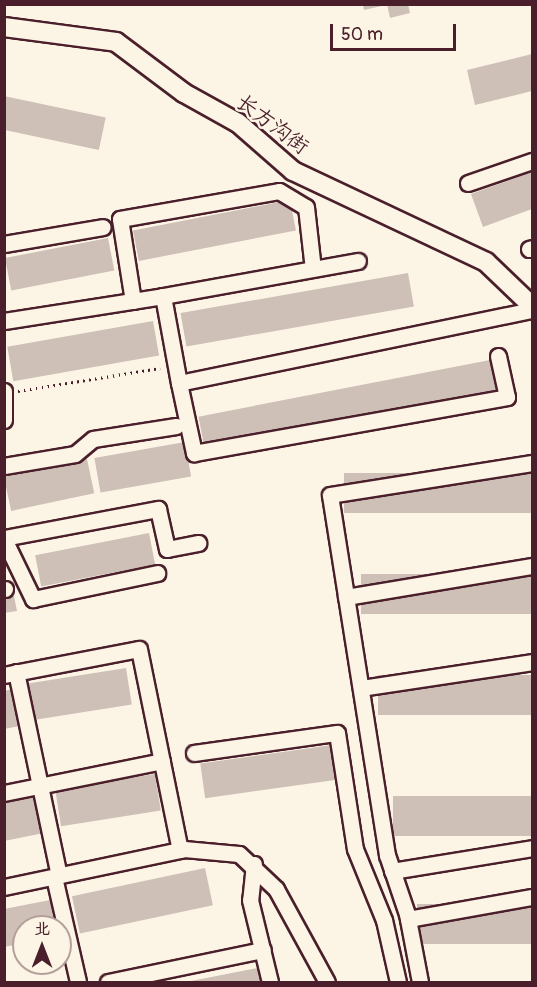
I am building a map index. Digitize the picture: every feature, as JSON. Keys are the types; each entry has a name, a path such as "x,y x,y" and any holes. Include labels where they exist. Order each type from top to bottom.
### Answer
{"street":[{"name":"长方沟街","path":"4,27 116,42 184,93 238,123 293,171 486,262 532,308"},
{"path":"468,183 532,161"},
{"path":"133,301 120,219 279,190 306,207 314,269"},
{"path":"4,243 103,227"},
{"path":"4,321 163,296 358,261"},
{"path":"163,296 194,453 507,397 498,356"},
{"path":"179,382 532,308"},
{"path":"4,420 5,392"},
{"path":"4,466 75,454 93,440 176,426"},
{"path":"420,982 408,919 392,872 330,495 532,463"},
{"path":"157,573 33,599 4,538 158,509 167,549 198,543"},
{"path":"346,597 532,566"},
{"path":"78,982 40,785 10,674 140,649 180,850"},
{"path":"361,688 532,662"},
{"path":"194,753 337,733 355,849 384,920 398,982"},
{"path":"4,792 162,761"},
{"path":"392,872 532,848"},
{"path":"4,887 180,850 221,849 254,864 276,889 327,982"},
{"path":"254,864 250,900 270,982"},
{"path":"408,919 532,897"},
{"path":"108,982 263,950"}],"path":[{"path":"5,392 162,367"}],"building":[{"path":"363,4 386,4 386,5 364,10"},
{"path":"387,4 408,4 410,13 390,18"},
{"path":"532,54 532,91 475,105 467,70"},
{"path":"4,96 106,118 99,150 4,130"},
{"path":"532,172 532,209 483,227 471,194"},
{"path":"290,200 296,230 139,261 133,231"},
{"path":"108,238 114,270 11,290 5,258"},
{"path":"408,273 414,306 186,347 181,313"},
{"path":"153,321 159,355 13,381 7,347"},
{"path":"490,360 496,392 205,449 198,417"},
{"path":"185,442 191,476 100,492 94,458"},
{"path":"87,459 94,493 11,511 4,477"},
{"path":"344,473 532,473 532,513 344,513"},
{"path":"149,533 155,564 41,587 35,555"},
{"path":"361,574 532,574 532,614 361,614"},
{"path":"14,596 17,611 4,613 4,598"},
{"path":"126,668 132,705 32,720 26,684"},
{"path":"378,675 532,675 532,715 378,715"},
{"path":"13,689 20,726 4,729 4,691"},
{"path":"332,745 337,780 205,798 200,764"},
{"path":"155,774 161,811 61,826 55,790"},
{"path":"393,796 532,796 532,836 393,836"},
{"path":"37,797 44,833 4,841 4,803"},
{"path":"205,868 213,905 80,933 72,896"},
{"path":"50,900 53,915 12,915 12,945 4,947 4,909"},
{"path":"417,904 532,904 532,944 417,944"},
{"path":"263,967 266,982 191,982 191,981"}]}
